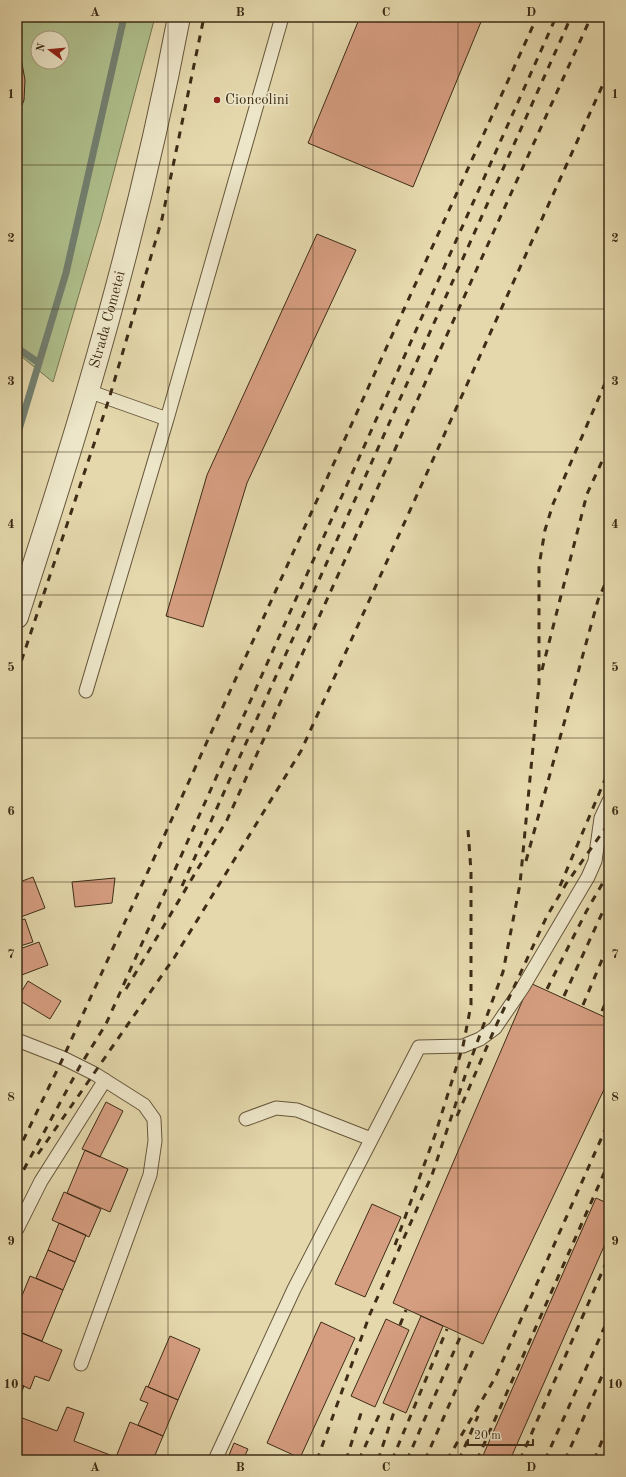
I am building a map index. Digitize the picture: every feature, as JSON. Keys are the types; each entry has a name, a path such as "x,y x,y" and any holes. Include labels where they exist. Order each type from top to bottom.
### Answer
{"street":[{"name":"Strada Cometei","path":"17,617 88,392 130,240 166,82 179,17"}],"lane":[{"path":"86,691 167,419 282,17"},
{"path":"88,392 167,419"},
{"path":"215,1460 294,1289 419,1046 463,1046 480,1039 495,1028 523,987 588,877 595,861 601,818 609,801"},
{"path":"17,1040 63,1058 105,1080 144,1105 154,1119 155,1140 150,1175 81,1364"},
{"path":"17,1229 42,1182 105,1080"},
{"path":"246,1119 276,1108 297,1110 371,1139"}],"green space":[{"path":"17,17 155,17 101,220 53,382 17,353"}],"building":[{"path":"360,17 483,17 413,187 308,143"},
{"path":"17,51 21,58 25,80 24,100 17,118"},
{"path":"317,234 356,250 247,483 203,627 166,616 207,475"},
{"path":"33,877 45,908 18,918 17,883"},
{"path":"115,878 112,903 75,907 72,882"},
{"path":"25,919 33,942 17,947 17,921"},
{"path":"39,942 48,965 19,976 17,970 17,950"},
{"path":"28,981 61,1001 50,1019 17,999"},
{"path":"530,983 609,1019 609,1079 483,1344 393,1303"},
{"path":"106,1102 123,1111 100,1157 82,1149"},
{"path":"85,1150 128,1169 110,1212 67,1193"},
{"path":"64,1192 101,1209 89,1237 52,1220"},
{"path":"596,1198 609,1204 609,1235 510,1460 481,1460"},
{"path":"372,1204 401,1217 365,1297 335,1284"},
{"path":"59,1223 86,1235 75,1262 48,1250"},
{"path":"48,1250 75,1262 63,1290 36,1278"},
{"path":"30,1276 63,1290 42,1341 17,1331 17,1308"},
{"path":"421,1316 443,1326 406,1413 383,1403"},
{"path":"386,1319 409,1330 375,1407 351,1396"},
{"path":"321,1322 355,1338 300,1458 267,1443"},
{"path":"17,1331 62,1350 49,1381 35,1376 30,1389 17,1383"},
{"path":"170,1336 200,1349 178,1400 148,1387"},
{"path":"17,1383 24,1386 17,1403"},
{"path":"146,1386 178,1400 163,1436 138,1425 148,1403 140,1400"},
{"path":"67,1407 84,1413 74,1441 123,1460 51,1460 41,1455 39,1460 29,1460 17,1455 17,1416 57,1431"},
{"path":"130,1422 163,1436 153,1460 123,1460 116,1457"},
{"path":"234,1443 248,1449 243,1460 227,1460"}],"waterway":[{"path":"17,436 66,273 124,17"},
{"path":"17,348 39,363"}],"railway":[{"path":"17,674 109,399 162,219 204,17"},
{"path":"17,1153 63,1058 537,17"},
{"path":"17,1182 80,1066 106,1024 556,17"},
{"path":"182,886 571,17"},
{"path":"126,989 227,820 591,17"},
{"path":"38,1154 174,958 301,751 609,71"},
{"path":"317,1460 370,1314 432,1175 467,1070 503,972 520,884 539,684 539,566 545,530 553,504 609,374"},
{"path":"542,670 587,494 609,446"},
{"path":"526,861 598,600 609,575"},
{"path":"560,886 609,770"},
{"path":"457,1116 495,1028 547,916 566,884 609,823"},
{"path":"395,1245 435,1135 463,1046 471,1005 471,871 468,830"},
{"path":"547,989 586,912 609,872"},
{"path":"564,996 609,898"},
{"path":"583,1005 609,943"},
{"path":"602,1011 609,995"},
{"path":"447,1460 495,1378 609,1121"},
{"path":"477,1460 609,1162"},
{"path":"520,1460 609,1256"},
{"path":"400,1325 406,1310"},
{"path":"545,1460 609,1317"},
{"path":"392,1460 447,1329"},
{"path":"407,1460 461,1335"},
{"path":"425,1460 475,1346"},
{"path":"565,1460 609,1360"},
{"path":"346,1460 363,1407"},
{"path":"378,1460 395,1409"},
{"path":"359,1460 380,1413"},
{"path":"459,1460 478,1416"},
{"path":"594,1460 609,1424"}],"place":[{"name":"Cioncolini","path":"217,100"}]}
